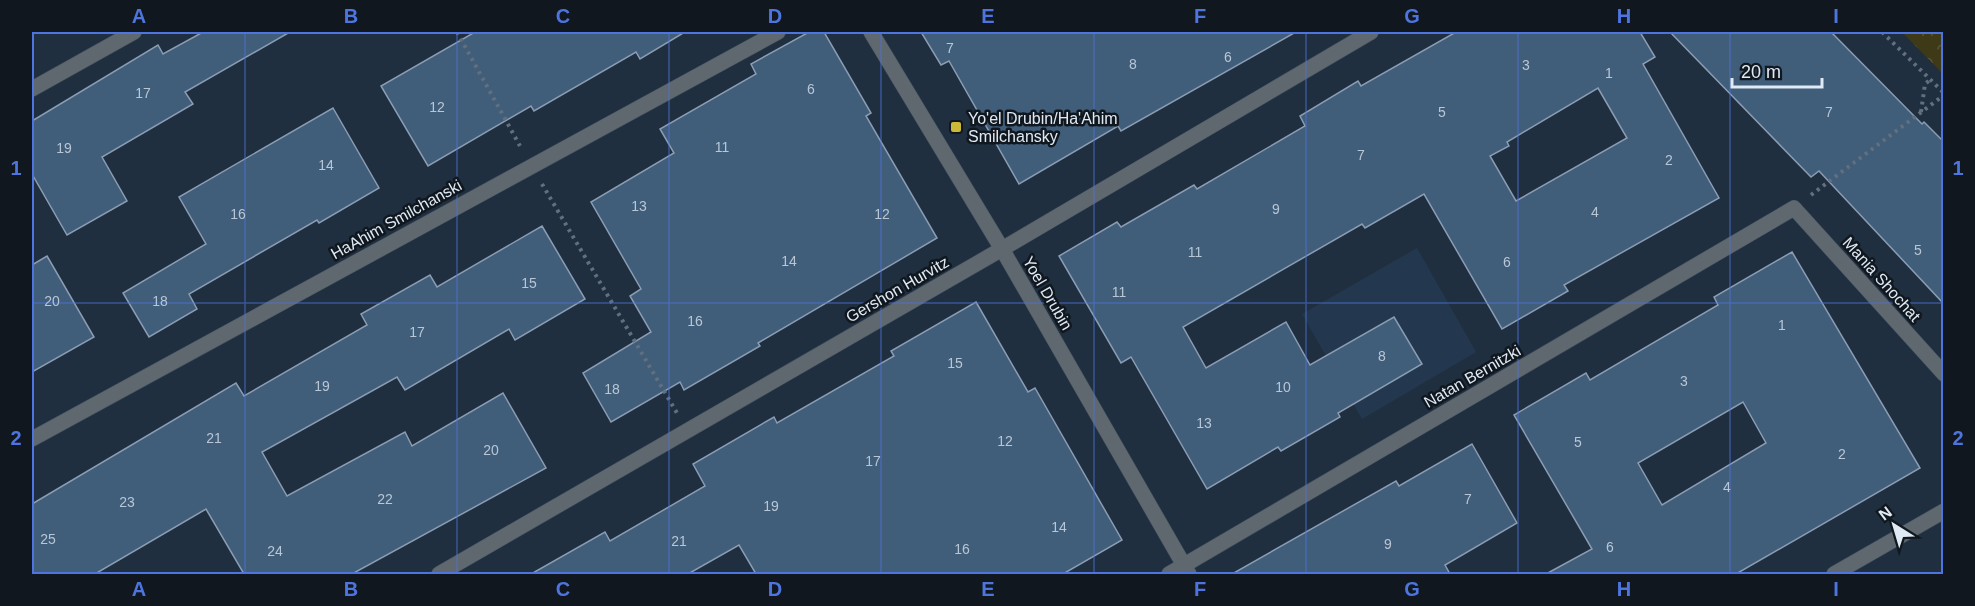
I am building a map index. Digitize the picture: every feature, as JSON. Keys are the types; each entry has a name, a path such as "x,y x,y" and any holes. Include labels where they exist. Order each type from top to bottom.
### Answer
{"street":[{"path":"32,89 134,32"},
{"name":"HaAhim Smilchanski","path":"32,439 778,32"},
{"name":"Yoel Drubin","path":"871,32 1002,249 1187,570"},
{"name":"Gershon Hurvitz","path":"440,574 1002,249 1371,32"},
{"name":"Mania Shochat","path":"1794,208 1944,374"},
{"name":"Natan Bernitzki","path":"1169,574 1187,570 1794,208"},
{"path":"1834,574 1944,511"}],"path":[{"path":"457,32 531,166 688,431"},
{"path":"1794,208 1944,94 1882,32"},
{"path":"1921,112 1924,103 1923,96 1926,92 1924,88 1930,80"}],"shaded area":[{"path":"1417,248 1476,352 1362,419 1302,314"}],"green space":[{"path":"1902,32 1943,32 1943,74"}],"building":[{"path":"203,32 290,32 185,92 193,104 102,157 127,201 67,235 32,174 32,121 158,45 163,54"},
{"path":"475,32 685,32 640,59 636,52 534,111 531,106 428,166 381,86"},
{"path":"809,32 824,32 871,113 866,116 937,238 758,343 760,346 684,390 680,382 611,422 583,373 651,332 630,296 641,289 591,202 674,153 660,129 756,74 751,64"},
{"path":"921,32 1296,32 1121,131 1118,126 1019,184 949,61 941,65"},
{"path":"1456,32 1640,32 1655,57 1643,64 1719,198 1564,285 1568,291 1502,329 1424,194 1365,228 1362,224 1183,327 1206,368 1286,322 1310,365 1394,317 1422,364 1338,413 1340,417 1281,451 1278,447 1207,489 1131,357 1121,363 1059,256 1117,222 1121,227 1194,185 1197,189 1305,126 1300,116 1358,81 1361,86","holes":["1598,88 1627,138 1516,201 1490,156 1509,146 1507,142"]},
{"path":"1670,32 1831,32 1922,124 1924,122 1944,142 1944,304 1819,171 1811,177"},
{"path":"333,108 379,188 319,223 317,220 189,294 197,309 149,337 123,293 206,244 179,197"},
{"path":"542,226 585,299 515,340 509,329 405,390 397,377 262,452 287,496 405,432 412,446 503,393 546,468 352,574 244,574 206,509 95,574 32,574 32,504 236,383 244,396 367,325 361,314 430,275 437,287"},
{"path":"1792,252 1920,468 1736,574 1546,574 1592,549 1514,415 1586,373 1590,380 1718,305 1714,297","holes":["1743,402 1766,443 1662,505 1638,463"]},
{"path":"47,256 94,337 32,372 32,265"},
{"path":"976,302 1028,392 1035,388 1122,540 1063,574 756,574 739,545 688,574 531,574 605,532 610,541 705,486 693,464 774,417 777,423 894,356 891,351"},
{"path":"1472,444 1517,523 1445,565 1450,574 1232,574 1396,481 1399,486"}],"place":[{"name":"Yo'el Drubin/Ha'Ahim Smilchansky","path":"956,127"}]}
